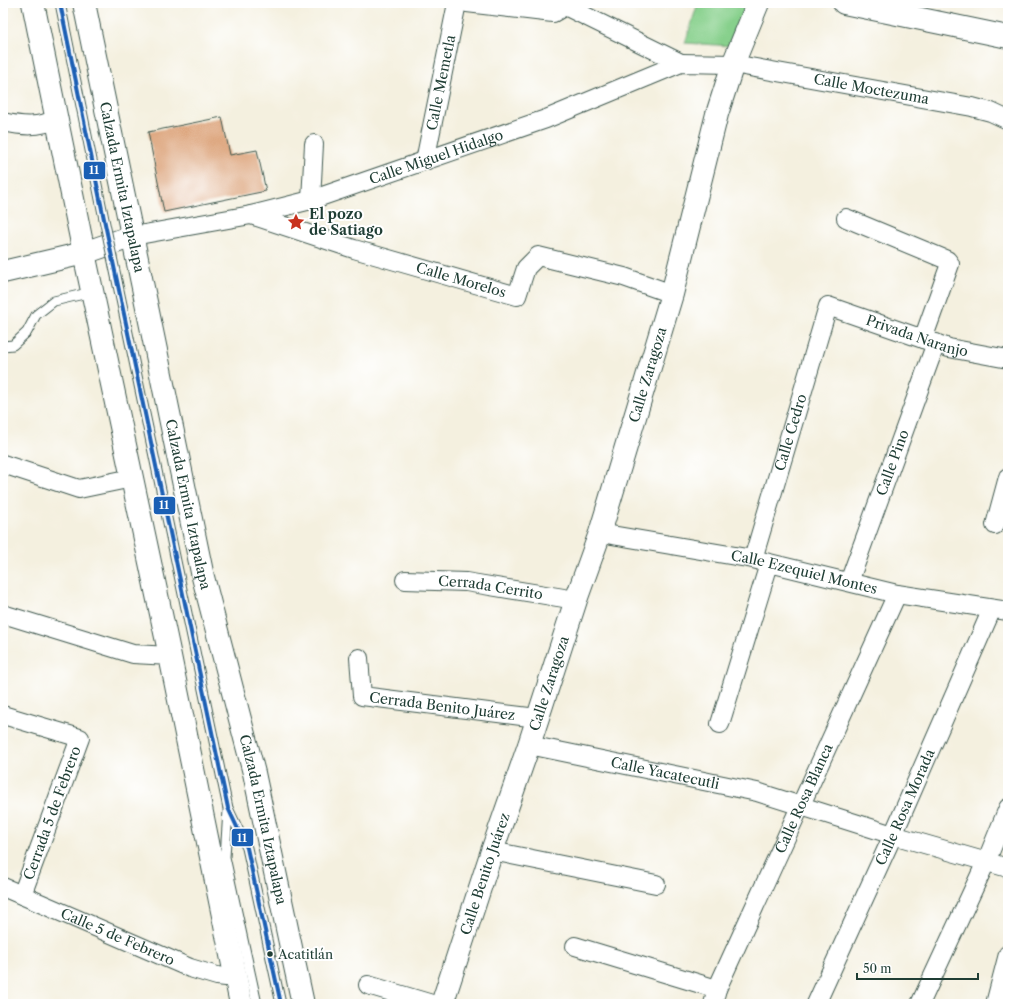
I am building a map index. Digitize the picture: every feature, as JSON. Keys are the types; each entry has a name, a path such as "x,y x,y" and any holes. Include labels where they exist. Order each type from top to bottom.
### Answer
{"main road":[{"path":"33,3 92,292 170,656 241,1004"},
{"name":"Calzada Ermita Iztapalapa","path":"84,3 203,577 254,774 303,1004"},
{"name":"Calle Zaragoza","path":"529,745 576,600 600,534 672,294 717,114 733,64 758,3"},
{"path":"844,3 1008,37"},
{"path":"3,272 84,253 133,236"},
{"name":"Calle Benito Juárez","path":"442,1004 492,851 529,745"}],"street":[{"name":"Calle Memetla","path":"425,161 457,3"},
{"path":"467,3 553,13 565,4 681,63"},
{"name":"Calle Miguel Hidalgo","path":"133,236 251,215 311,200 546,119 681,63 733,64"},
{"name":"Calle Moctezuma","path":"733,64 972,107 1007,117"},
{"path":"3,122 28,125 49,123 56,119"},
{"path":"311,200 314,144"},
{"name":"Calle Morelos","path":"251,215 354,249 517,296 526,268 538,256 624,277 672,294"},
{"name":"Calle Pino","path":"846,218 946,260 950,264 930,341 849,582"},
{"name":"Privada Naranjo","path":"828,306 949,348 1008,358"},
{"name":"Calle Cedro","path":"720,724 828,306"},
{"path":"3,464 79,489 132,478"},
{"path":"995,525 1008,477"},
{"name":"Calle Ezequiel Montes","path":"600,534 761,561 897,594 1000,610"},
{"name":"Cerrada Cerrito","path":"405,580 466,582 576,600"},
{"name":"Calle Rosa Blanca","path":"715,996 897,594"},
{"name":"Calle Rosa Morada","path":"816,1004 893,835 1000,610"},
{"path":"3,614 133,654 170,656"},
{"name":"Cerrada Benito Juárez","path":"359,658 362,696 537,718"},
{"name":"Cerrada 5 de Febrero","path":"3,715 80,738 22,895"},
{"name":"Calle Yacatecutli","path":"529,745 757,792 893,835 1008,868"},
{"path":"920,1004 986,862 1008,808"},
{"path":"492,851 656,884"},
{"name":"Calle 5 de Febrero","path":"3,887 190,968 217,976 235,978"},
{"path":"575,946 715,996"},
{"path":"995,1004 1008,954"},
{"path":"368,985 432,1004"}],"lane":[{"path":"60,3 228,808 247,848 282,1004"},
{"path":"3,346 13,345 27,332 36,315 54,301 92,292"},
{"path":"228,808 225,857 257,1004"}],"green space":[{"path":"698,3 746,3 732,46 685,43"}],"building":[{"path":"222,117 230,155 257,150 266,191 164,212 148,132"}],"transit line":[{"name":"11","path":"60,3 228,808 247,848 281,1004"}],"place":[{"name":"El pozo de Satiago","path":"296,222"},
{"name":"Acatitlán","path":"270,954"}]}
